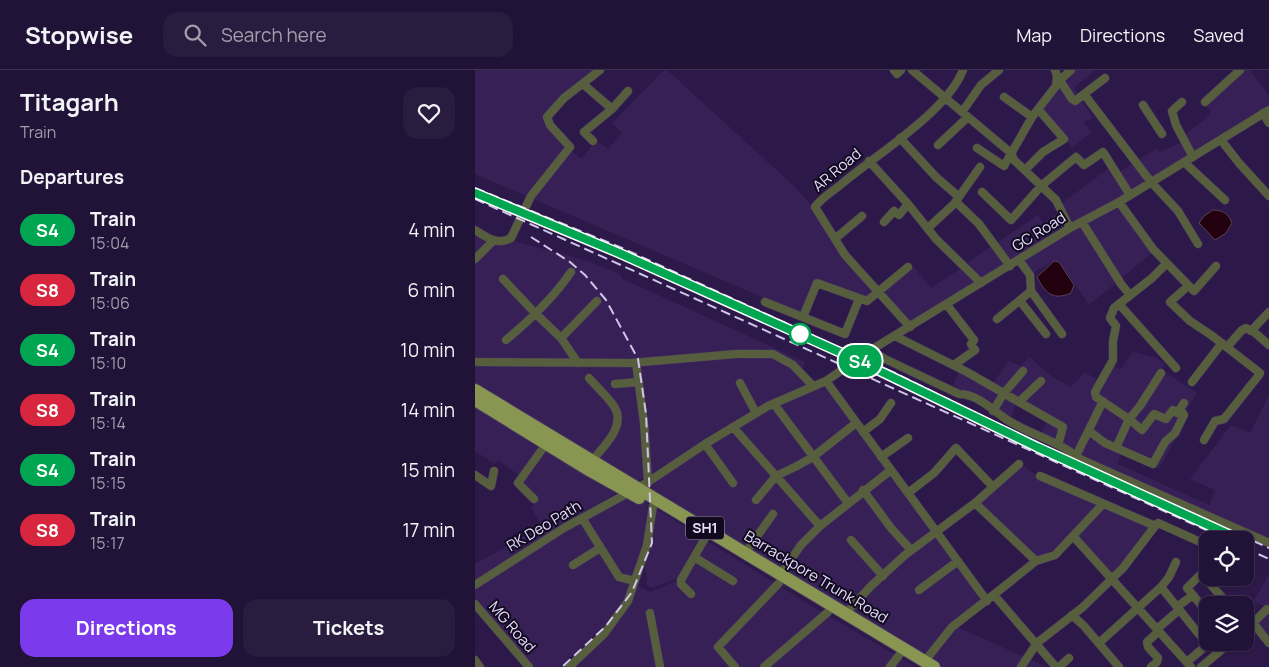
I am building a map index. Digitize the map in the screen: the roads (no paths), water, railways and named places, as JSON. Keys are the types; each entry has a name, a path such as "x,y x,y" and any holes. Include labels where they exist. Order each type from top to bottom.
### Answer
{"main road":[{"name":"Barrackpore Trunk Road","path":"475,390 590,465"},
{"name":"Barrackpore Trunk Road","path":"475,400 546,444 639,487 745,553 828,612 900,654 927,665"},
{"name":"Barrackpore Trunk Road","path":"639,487 653,506 705,538 845,614 927,665"}],"street":[{"path":"475,259 478,250 493,241 511,238 531,196 570,147 550,125 547,117 564,98 600,70"},
{"path":"894,70 897,74 901,70"},
{"path":"912,70 1011,153 1014,160 1057,200 1070,228"},
{"path":"1057,75 1071,70"},
{"path":"1205,102 1240,70"},
{"name":"AR Road","path":"910,327 845,255 815,207 869,161 911,130 945,98 960,78 961,71"},
{"path":"938,144 965,114 981,85 996,71"},
{"path":"1057,75 1073,101 1105,78"},
{"path":"977,148 1004,166 1032,117 1056,86 1057,75"},
{"path":"583,84 612,109"},
{"path":"593,141 584,132 612,109 628,91"},
{"path":"1084,94 1151,182 1178,211 1198,244"},
{"path":"1004,97 1032,117"},
{"path":"1182,102 1173,112 1175,125 1193,157"},
{"path":"1143,105 1160,135 1175,125"},
{"path":"1025,170 1043,152 1064,139 1038,109"},
{"path":"1266,111 1269,123"},
{"name":"GC Road","path":"733,427 774,404 827,381 871,350 1070,228 1119,202 1266,111"},
{"path":"900,138 979,224 1010,266"},
{"path":"1221,140 1269,196"},
{"path":"982,192 1011,220 1041,186 1076,156 1084,165 1103,152 1130,195"},
{"path":"869,161 908,204 936,239 981,283"},
{"path":"1184,162 1225,200"},
{"path":"928,228 957,200 980,167"},
{"path":"1119,202 1167,264 1194,291 1216,266"},
{"path":"884,222 894,211 899,215 908,204"},
{"path":"836,238 862,216"},
{"path":"1082,222 1130,295"},
{"path":"475,230 493,241"},
{"path":"1019,260 1030,275 1031,291 1062,334"},
{"path":"1089,431 1105,443 1153,464 1165,442 1175,433 1184,415 1182,406 1177,413 1173,410 1166,419 1154,414 1142,430 1096,397 1095,392 1113,360 1113,341 1117,326 1110,318 1111,312 1153,278 1167,264"},
{"path":"803,317 817,283 867,302 908,266"},
{"path":"506,340 563,284 571,272"},
{"path":"503,279 561,338 578,363"},
{"path":"1188,286 1170,302 1190,321 1258,371 1259,375 1224,419 1215,421 1204,440"},
{"path":"997,319 1031,291"},
{"path":"765,302 845,334 859,299"},
{"path":"561,338 597,301"},
{"path":"1020,301 1046,334"},
{"path":"1119,304 1176,368"},
{"path":"947,305 974,340 971,344 975,350 954,365"},
{"path":"1251,330 1269,312"},
{"path":"1192,382 1225,345 1246,328 1269,345"},
{"path":"895,336 954,365 1063,427 1058,445"},
{"path":"871,350 885,359 959,394 967,394 982,401 1010,422 1058,445 1080,459 1269,543"},
{"path":"475,362 636,363 736,354 773,354 793,365 813,386"},
{"path":"636,363 644,423 639,487"},
{"path":"993,411 1004,393 1023,371"},
{"path":"1116,448 1129,419 1140,406 1161,373"},
{"path":"589,378 614,406 617,413 616,430 590,465"},
{"path":"827,381 987,601"},
{"path":"1019,402 1041,381"},
{"path":"615,384 639,382"},
{"path":"739,383 756,413"},
{"path":"1076,456 1103,402"},
{"path":"863,432 881,419 891,403"},
{"path":"774,404 847,502"},
{"path":"756,500 776,476 795,468 856,423"},
{"path":"733,427 820,526"},
{"name":"RK Deo Path","path":"475,585 582,518 639,487 733,427"},
{"path":"881,457 908,438"},
{"path":"534,499 518,483 546,444"},
{"path":"705,444 733,483"},
{"path":"908,493 934,473 956,448 993,487"},
{"path":"845,614 911,550 975,503 1019,464"},
{"path":"735,667 718,647 780,579 801,545 847,502 891,470"},
{"path":"475,475 491,486 494,471"},
{"path":"1041,476 1155,526"},
{"path":"863,490 891,528 911,550"},
{"path":"975,503 1036,561"},
{"path":"927,665 952,627 1036,561 1055,555 1103,504"},
{"path":"569,667 604,634 628,601 647,545 653,506"},
{"path":"745,553 773,514"},
{"path":"582,518 619,577 635,581"},
{"path":"1021,667 1037,643 1072,615 1111,579 1158,523 1199,541"},
{"path":"1073,536 1189,664 1201,651"},
{"path":"691,594 681,582 705,538"},
{"path":"851,540 883,576"},
{"path":"573,565 600,548"},
{"path":"694,557 733,581"},
{"path":"919,590 958,561"},
{"path":"1099,643 1161,587 1169,577 1176,562"},
{"path":"1199,576 1187,588 1199,602"},
{"path":"1215,586 1222,596"},
{"path":"1161,587 1199,633"},
{"path":"994,595 1056,666 1069,658"},
{"path":"1151,667 1157,662 1158,658 1147,645 1147,642 1193,595"},
{"name":"MG Road","path":"475,604 529,667"},
{"path":"1254,621 1267,609 1269,610"},
{"path":"764,667 828,612"},
{"path":"650,613 660,667"},
{"path":"1072,615 1099,643 1114,665"},
{"path":"1254,631 1269,643"},
{"path":"1201,667 1220,651"},
{"path":"890,667 900,654"},
{"path":"475,660 480,667"}],"railway":[{"path":"475,188 622,248 897,374 1039,444 1269,548"},
{"path":"475,199 1208,531"},
{"path":"531,237 570,262 585,275 606,300 638,359 646,414 652,543 632,592 606,626 562,667"},
{"path":"1254,552 1269,559"}],"train":[{"name":"S4","path":"475,193 619,253 857,360 990,425 1221,531"}]}
